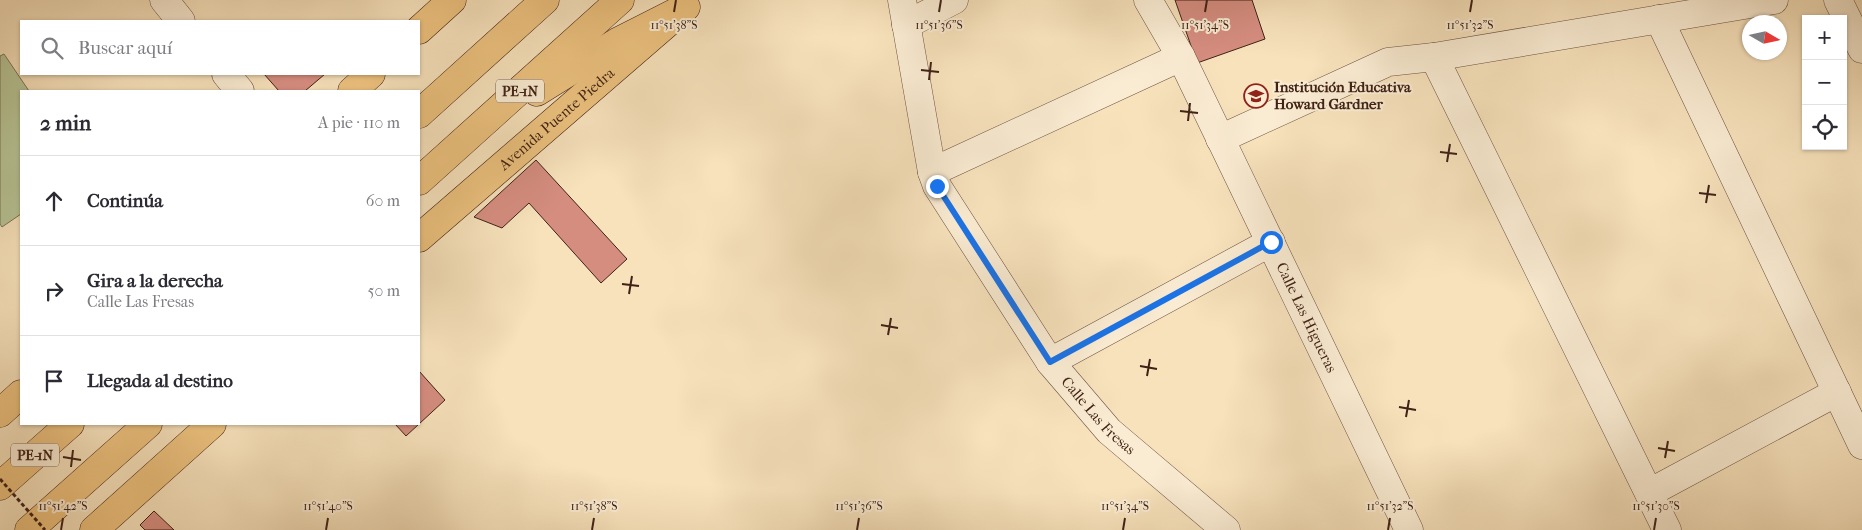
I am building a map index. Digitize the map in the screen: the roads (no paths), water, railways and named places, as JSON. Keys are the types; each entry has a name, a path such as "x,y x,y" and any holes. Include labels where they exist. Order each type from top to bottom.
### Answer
{"main road":[{"path":"420,29 452,0"},
{"path":"420,113 545,0"},
{"name":"PE-1N","path":"420,180 620,0"},
{"path":"474,132 617,42 690,3"},
{"name":"Avenida Puente Piedra","path":"420,237 690,3"},
{"path":"353,90 370,75"},
{"path":"0,414 20,395"},
{"name":"PE-1N","path":"0,486 69,425"},
{"path":"29,530 147,425"},
{"path":"94,530 211,425"}],"street":[{"path":"164,0 181,20"},
{"path":"904,12 954,0"},
{"name":"Calle Las Higueras","path":"1148,0 1181,57 1409,530"},
{"path":"1220,139 1388,62 1434,57 1774,0"},
{"path":"1838,0 1862,49"},
{"name":"Calle Las Fresas","path":"904,12 932,172 937,186 1050,362 1109,432 1226,530"},
{"path":"1658,19 1862,445"},
{"path":"932,172 1181,57"},
{"path":"1434,57 1667,530"},
{"path":"227,75 239,90"},
{"path":"1050,362 1271,242"},
{"path":"1649,492 1837,392"}],"place":[{"name":"Institución Educativa Howard Gardner","path":"1256,96"}]}
